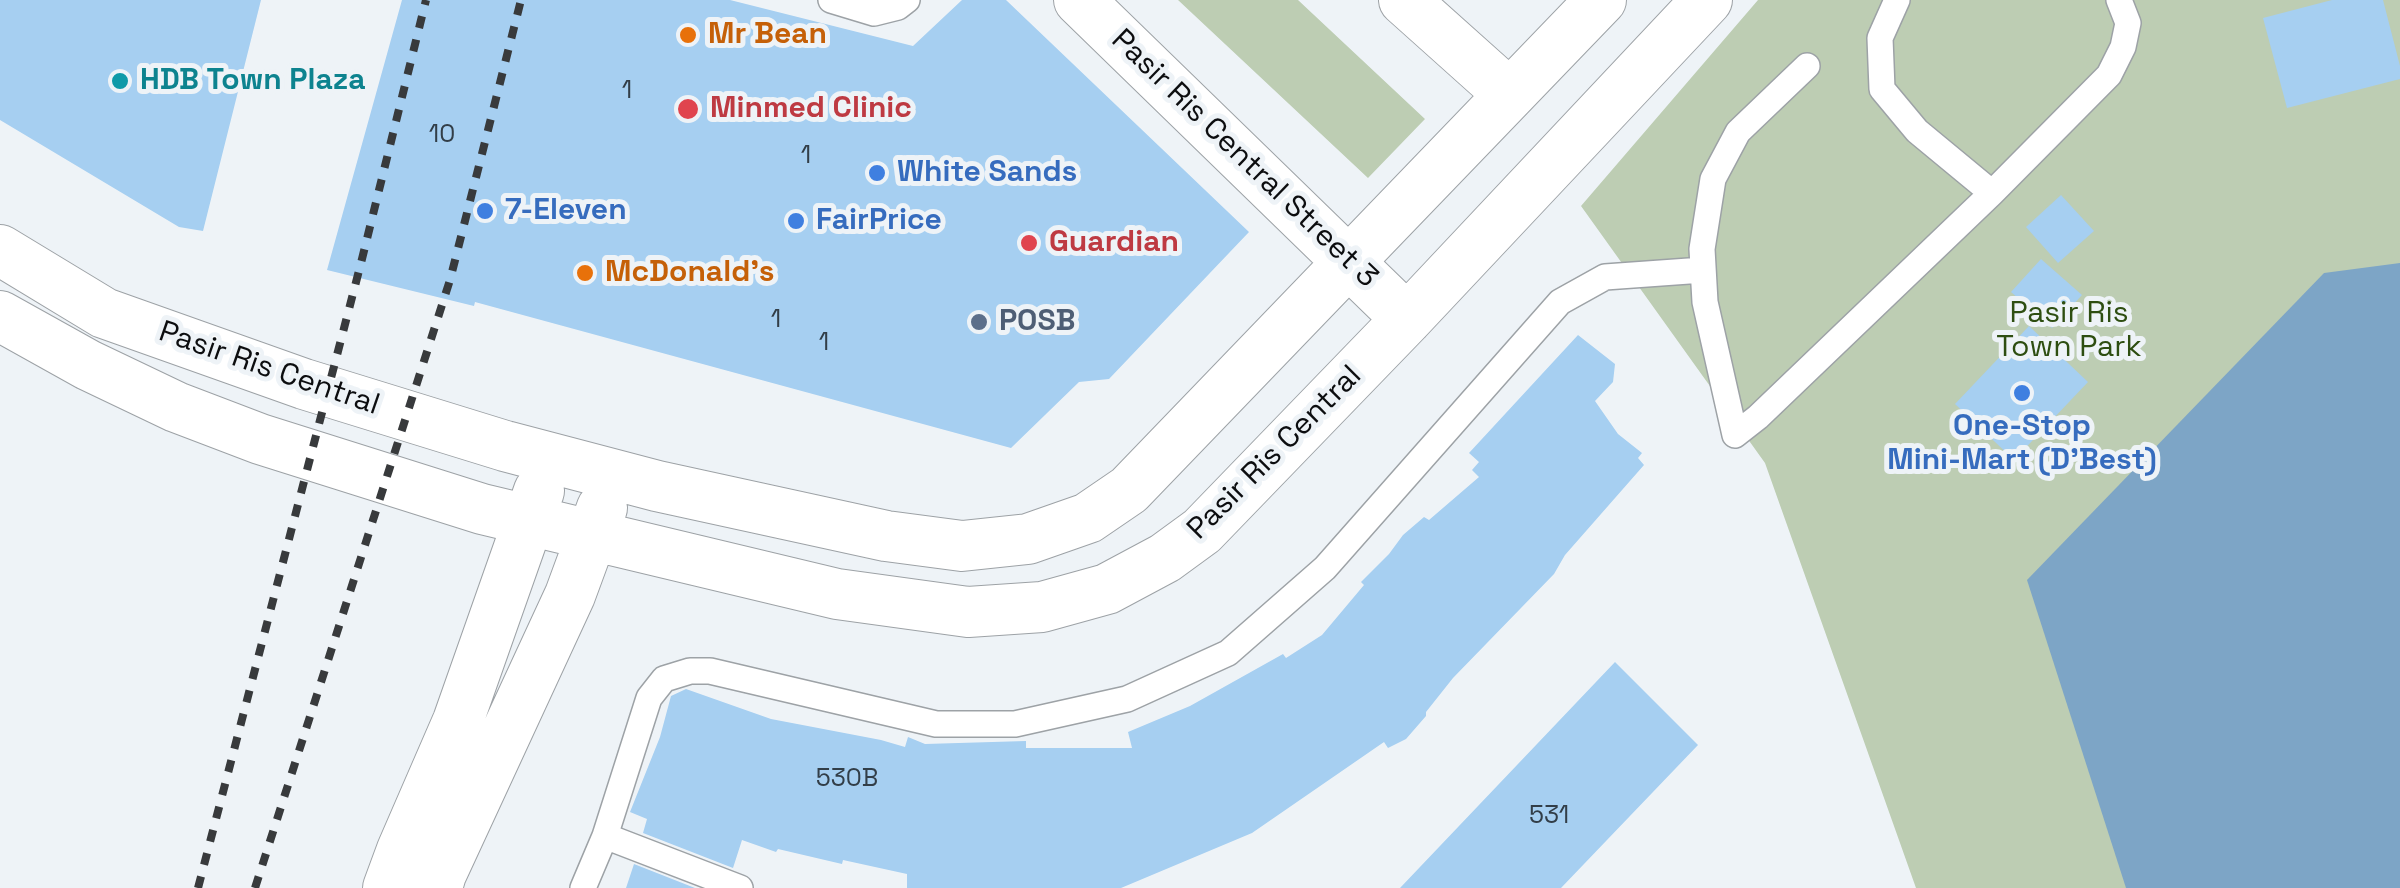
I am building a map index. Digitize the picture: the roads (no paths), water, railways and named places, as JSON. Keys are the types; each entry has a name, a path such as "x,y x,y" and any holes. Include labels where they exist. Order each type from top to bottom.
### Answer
{"street":[{"name":"Pasir Ris Central Street 3","path":"1080,0 1408,319"},
{"path":"1404,0 1509,94"},
{"name":"Pasir Ris Central","path":"0,250 104,313 304,384 505,446 886,536 962,546 1028,539 1088,518 1129,490 1600,0"},
{"name":"Pasir Ris Central","path":"0,316 88,365 176,407 482,510 837,594 968,612 1042,608 1107,589 1166,558 1202,532 1707,0"},
{"path":"388,888 458,721 551,458"},
{"path":"437,888 570,595 615,475"}],"lane":[{"path":"831,0 874,13 898,7 906,0"},
{"path":"1897,0 1880,38 1882,89 1917,131 1992,193"},
{"path":"1808,66 1738,132 1712,179 1702,249 1704,302 1735,435 1992,193 2109,76 2123,47 2128,23 2120,0"},
{"path":"583,888 605,836 649,698 664,679 690,671 710,671 936,724 1016,724 1127,700 1228,653 1325,568 1560,302 1605,277 1703,270"},
{"path":"605,836 740,888"}],"water":[{"path":"2400,263 2400,888 2126,888 2027,580 2324,273"}],"railway":[{"path":"198,888 426,0"},
{"path":"255,888 450,280 521,0"}],"place":[{"name":"Mr Bean","path":"688,35"},
{"name":"HDB Town Plaza","path":"120,81"},
{"name":"Minmed Clinic","path":"688,109"},
{"name":"White Sands","path":"877,173"},
{"name":"7-Eleven","path":"485,211"},
{"name":"FairPrice","path":"796,221"},
{"name":"Guardian","path":"1029,243"},
{"name":"McDonald's","path":"585,273"},
{"name":"POSB","path":"979,322"},
{"name":"One-Stop Mini-Mart (D'Best)","path":"2022,393"}],"park label":[{"name":"Pasir Ris Town Park","path":"2069,331"}]}
